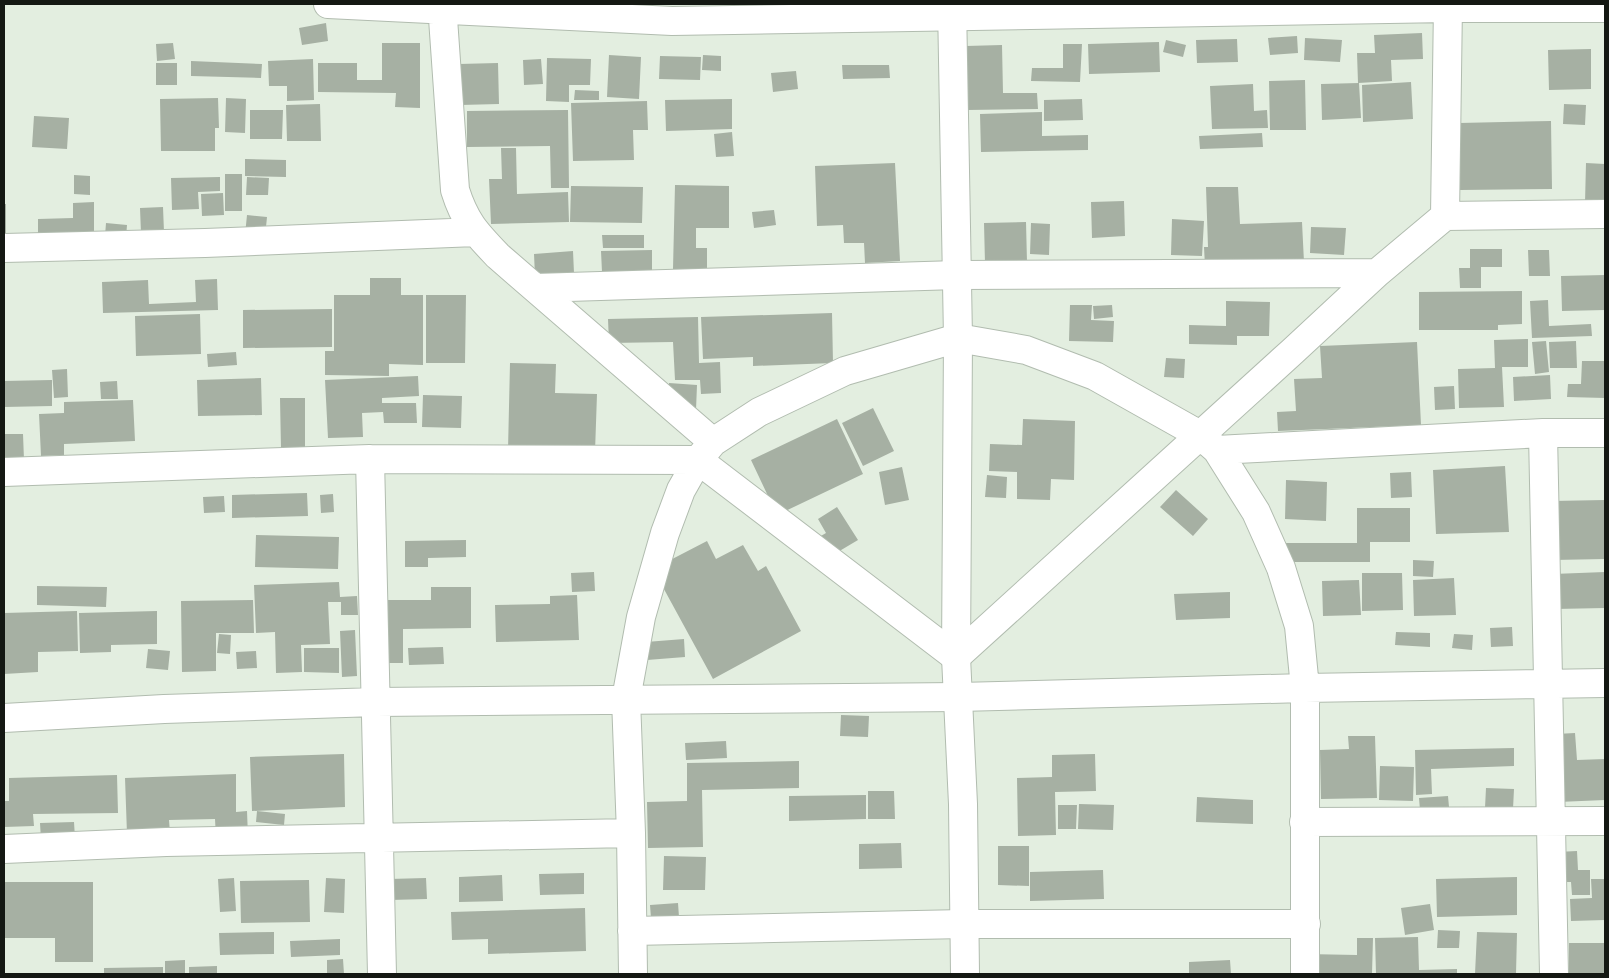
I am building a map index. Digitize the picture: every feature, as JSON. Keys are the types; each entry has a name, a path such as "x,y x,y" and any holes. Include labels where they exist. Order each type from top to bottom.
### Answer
{"street":[{"path":"328,4 442,6 672,21 952,10 1448,6 1605,8"},
{"path":"442,6 455,190 462,211 476,232 498,256 706,451 956,657"},
{"path":"1445,216 1448,6"},
{"path":"952,10 958,338 956,657 963,804 965,974"},
{"path":"956,657 1209,443 1377,273 1445,216 1605,214"},
{"path":"4,248 205,243 476,232"},
{"path":"534,288 957,275 1377,273"},
{"path":"632,974 631,833 626,699 641,617 665,533 681,490 706,451 759,412 846,371 958,338 1026,350 1095,376 1209,443 1256,512 1281,568 1298,626 1305,688 1305,974"},
{"path":"1209,443 1543,433 1605,433"},
{"path":"1543,433 1554,974"},
{"path":"4,472 370,459 706,451"},
{"path":"370,459 382,974"},
{"path":"4,718 164,709 376,702 959,697 1305,688 1547,685 1605,682"},
{"path":"1304,822 1605,821"},
{"path":"4,849 166,842 631,833"},
{"path":"632,931 964,924 1306,924"}],"building":[{"path":"326,23 328,41 302,45 299,28"},
{"path":"1422,33 1423,59 1391,60 1392,81 1358,83 1357,53 1375,53 1374,35"},
{"path":"1297,36 1298,53 1270,55 1268,38"},
{"path":"1305,38 1342,40 1340,62 1304,60"},
{"path":"1237,39 1238,62 1197,63 1196,40"},
{"path":"1166,40 1186,45 1183,57 1163,52"},
{"path":"1159,42 1160,72 1089,74 1088,44"},
{"path":"173,43 175,59 157,61 156,44"},
{"path":"382,43 420,43 420,108 395,107 396,93 318,92 318,63 357,63 357,80 382,80"},
{"path":"1063,44 1082,44 1080,82 1031,81 1032,68 1063,68"},
{"path":"1002,45 1003,93 1037,93 1038,109 967,110 966,46"},
{"path":"1591,49 1591,89 1549,90 1548,50"},
{"path":"609,55 641,57 639,99 607,97"},
{"path":"703,55 721,56 721,71 702,70"},
{"path":"660,56 701,57 700,80 659,79"},
{"path":"547,58 591,59 590,85 569,85 569,102 546,101"},
{"path":"313,59 314,100 287,101 287,86 269,86 268,61"},
{"path":"541,59 543,84 524,85 523,60"},
{"path":"191,61 262,64 261,78 191,76"},
{"path":"156,63 177,63 177,85 156,85"},
{"path":"498,63 499,104 460,105 459,64"},
{"path":"842,65 889,65 890,78 843,79"},
{"path":"796,71 798,89 773,92 771,73"},
{"path":"1305,80 1306,130 1270,130 1269,81"},
{"path":"1411,82 1413,119 1363,122 1362,85"},
{"path":"1359,83 1361,118 1322,120 1321,84"},
{"path":"1253,84 1254,111 1267,110 1268,128 1212,129 1210,86"},
{"path":"575,90 599,91 599,100 574,100"},
{"path":"218,98 219,128 215,128 215,151 161,151 160,99"},
{"path":"226,98 246,99 245,133 225,132"},
{"path":"732,99 732,129 666,131 665,100"},
{"path":"1082,99 1083,120 1044,121 1044,100"},
{"path":"647,101 648,130 633,130 634,160 573,161 571,103"},
{"path":"320,104 321,141 287,141 286,105"},
{"path":"1564,104 1586,105 1585,125 1563,124"},
{"path":"250,110 283,110 282,139 250,139"},
{"path":"568,110 569,188 551,188 550,146 467,147 467,111"},
{"path":"1042,112 1042,136 1088,135 1088,150 981,152 980,114"},
{"path":"34,116 69,118 67,149 32,147"},
{"path":"1551,121 1552,189 1460,190 1459,123"},
{"path":"732,132 734,156 716,157 714,134"},
{"path":"1262,133 1263,147 1200,149 1199,136"},
{"path":"501,148 516,148 517,194 568,192 569,222 491,224 489,179 502,179"},
{"path":"245,159 286,160 286,177 245,176"},
{"path":"895,163 900,261 865,263 864,243 844,243 843,225 817,226 815,166"},
{"path":"1586,163 1605,164 1605,204 1585,203"},
{"path":"225,174 242,174 242,211 225,211"},
{"path":"74,175 90,176 90,195 74,194"},
{"path":"220,177 220,191 198,192 199,209 172,210 171,178"},
{"path":"247,177 269,178 268,195 246,195"},
{"path":"675,185 729,186 729,228 696,228 696,248 707,248 707,270 673,269"},
{"path":"571,186 643,187 642,223 570,222"},
{"path":"1206,187 1238,187 1240,224 1302,222 1304,262 1205,266 1204,247 1208,247"},
{"path":"223,193 224,215 202,216 201,194"},
{"path":"1124,201 1125,236 1092,238 1091,202"},
{"path":"94,202 94,234 38,235 38,219 73,218 73,203"},
{"path":"4,204 6,204 6,241 4,241"},
{"path":"163,207 164,232 141,233 140,208"},
{"path":"774,210 776,225 754,228 752,212"},
{"path":"247,215 267,217 265,237 245,235"},
{"path":"1172,219 1204,221 1202,256 1171,255"},
{"path":"1026,222 1027,262 985,263 984,223"},
{"path":"106,223 127,225 126,238 105,236"},
{"path":"1031,223 1050,224 1049,255 1030,254"},
{"path":"1311,227 1346,228 1344,255 1310,253"},
{"path":"602,235 644,235 644,248 603,248"},
{"path":"1470,249 1502,249 1502,267 1481,267 1481,288 1460,288 1459,268 1470,268"},
{"path":"652,250 652,271 602,272 601,251"},
{"path":"1528,250 1549,250 1550,276 1529,276"},
{"path":"573,251 574,273 535,276 534,254"},
{"path":"1605,275 1605,310 1562,311 1561,276"},
{"path":"370,278 401,278 401,295 423,295 423,365 389,364 389,376 325,375 325,351 334,351 334,295 370,295"},
{"path":"217,279 218,310 103,313 102,282 148,280 149,304 196,302 195,280"},
{"path":"1522,291 1522,324 1498,325 1498,330 1419,330 1419,292"},
{"path":"426,295 466,295 465,363 426,363"},
{"path":"1548,300 1549,326 1591,324 1592,336 1532,338 1530,301"},
{"path":"1226,301 1270,302 1269,336 1237,336 1237,345 1189,344 1189,325 1226,326"},
{"path":"1070,305 1092,305 1091,320 1114,321 1113,342 1069,341"},
{"path":"1112,305 1113,317 1094,319 1093,306"},
{"path":"332,309 332,347 243,348 243,310"},
{"path":"832,313 833,363 753,366 753,357 703,359 701,317"},
{"path":"200,314 201,354 136,356 135,316"},
{"path":"698,317 699,363 720,362 721,393 701,394 700,380 675,380 673,342 609,343 608,319"},
{"path":"1528,339 1528,367 1502,367 1504,407 1459,408 1458,369 1495,368 1494,340"},
{"path":"1546,341 1549,372 1535,374 1532,342"},
{"path":"1576,341 1577,368 1550,368 1549,342"},
{"path":"1417,342 1421,425 1278,431 1277,412 1296,411 1294,379 1322,378 1320,346"},
{"path":"236,352 237,365 208,367 207,354"},
{"path":"1166,358 1185,359 1184,378 1164,377"},
{"path":"1582,361 1605,361 1605,398 1567,397 1568,384 1581,384"},
{"path":"510,363 556,364 555,393 597,394 595,452 508,450"},
{"path":"67,369 68,397 54,398 52,370"},
{"path":"1550,375 1551,399 1514,401 1513,377"},
{"path":"418,376 419,396 382,398 382,403 416,403 417,423 384,423 383,412 362,413 363,437 328,438 325,380"},
{"path":"261,378 262,415 198,416 197,380"},
{"path":"52,380 52,406 4,407 4,381"},
{"path":"117,381 118,399 101,399 100,382"},
{"path":"669,383 697,385 696,410 667,409"},
{"path":"1454,386 1455,409 1435,410 1434,387"},
{"path":"423,395 462,396 461,428 422,427"},
{"path":"280,398 305,398 305,449 281,449"},
{"path":"133,400 135,441 64,444 64,455 41,456 39,414 64,413 64,402"},
{"path":"873,408 894,451 863,466 842,423"},
{"path":"837,419 863,474 777,515 751,460"},
{"path":"1023,419 1075,421 1074,480 1051,479 1050,500 1017,499 1017,472 989,471 990,444 1022,445"},
{"path":"4,434 23,434 24,460 4,460"},
{"path":"1505,466 1509,532 1436,534 1433,470"},
{"path":"902,467 909,500 885,505 879,472"},
{"path":"1411,472 1412,497 1391,498 1390,473"},
{"path":"987,475 1007,477 1006,498 985,497"},
{"path":"1286,480 1327,482 1326,521 1285,519"},
{"path":"1176,490 1208,519 1193,536 1160,507"},
{"path":"307,493 308,516 232,518 232,495"},
{"path":"333,494 334,512 321,513 320,495"},
{"path":"224,496 225,512 204,513 203,497"},
{"path":"1605,500 1605,559 1553,560 1552,501"},
{"path":"837,507 858,540 826,559 814,540 826,533 818,519"},
{"path":"1357,508 1410,508 1410,542 1370,542 1370,562 1275,562 1275,543 1357,543"},
{"path":"256,535 339,537 338,569 255,567"},
{"path":"466,540 466,557 428,558 428,567 405,567 405,541"},
{"path":"707,541 716,559 743,545 758,571 766,566 801,631 713,679 653,569"},
{"path":"1413,560 1434,561 1433,577 1413,576"},
{"path":"594,572 595,591 572,592 571,573"},
{"path":"1605,572 1605,608 1555,609 1553,574"},
{"path":"1362,573 1402,573 1403,610 1362,611"},
{"path":"1454,578 1456,615 1414,616 1413,580"},
{"path":"1359,580 1361,615 1323,616 1322,581"},
{"path":"339,582 340,597 357,596 358,615 341,615 341,602 328,602 330,644 301,645 302,672 276,673 275,632 256,633 254,585"},
{"path":"37,586 107,587 106,607 37,605"},
{"path":"431,587 471,587 471,628 403,629 403,663 385,663 384,600 431,600"},
{"path":"1230,592 1230,618 1176,620 1174,594"},
{"path":"577,595 579,640 496,642 495,605 550,604 550,596"},
{"path":"253,600 254,633 216,633 216,671 182,672 181,601"},
{"path":"77,611 78,651 38,652 38,672 4,674 4,613"},
{"path":"157,611 157,644 111,645 111,652 80,653 79,613"},
{"path":"1512,627 1513,646 1491,647 1490,628"},
{"path":"355,630 357,676 342,677 340,631"},
{"path":"1396,632 1430,633 1430,647 1395,645"},
{"path":"219,634 231,635 230,654 217,653"},
{"path":"1454,634 1473,635 1472,650 1452,648"},
{"path":"684,639 685,657 647,660 646,642"},
{"path":"443,647 444,664 409,665 408,648"},
{"path":"304,648 339,648 339,673 304,672"},
{"path":"148,649 170,651 168,670 146,668"},
{"path":"256,651 257,668 237,669 236,652"},
{"path":"841,715 869,716 868,737 840,736"},
{"path":"1575,733 1577,760 1605,759 1605,800 1558,802 1556,734"},
{"path":"1348,736 1375,736 1377,798 1321,799 1320,750 1349,749"},
{"path":"726,741 727,758 686,760 685,743"},
{"path":"1514,748 1514,766 1431,769 1432,794 1416,795 1415,750"},
{"path":"344,754 345,807 252,811 250,757"},
{"path":"1095,754 1096,791 1055,792 1056,835 1018,836 1017,778 1052,777 1052,755"},
{"path":"799,761 799,788 702,790 703,847 648,848 647,802 687,801 687,763"},
{"path":"1380,766 1414,767 1413,801 1379,800"},
{"path":"236,774 236,812 247,811 248,837 216,838 215,819 169,820 170,833 127,834 125,778"},
{"path":"117,775 118,813 33,814 34,826 4,827 4,801 9,801 9,778"},
{"path":"1486,788 1514,789 1513,809 1485,808"},
{"path":"868,791 894,791 895,819 868,819"},
{"path":"866,795 866,819 789,821 789,796"},
{"path":"1448,796 1449,807 1420,810 1419,798"},
{"path":"1197,797 1253,800 1253,824 1196,822"},
{"path":"1079,804 1114,805 1113,830 1078,829"},
{"path":"1058,805 1077,805 1076,829 1058,829"},
{"path":"257,811 285,814 284,825 256,822"},
{"path":"74,822 75,838 41,840 40,823"},
{"path":"901,843 902,868 859,869 859,844"},
{"path":"998,846 1029,846 1029,886 998,885"},
{"path":"1577,851 1578,870 1590,870 1590,895 1572,895 1571,882 1557,882 1557,852"},
{"path":"664,856 706,857 705,890 663,890"},
{"path":"1103,870 1104,899 1030,901 1030,872"},
{"path":"584,873 584,894 540,895 539,874"},
{"path":"502,875 503,901 459,902 459,877"},
{"path":"1517,877 1517,915 1437,917 1436,879"},
{"path":"234,878 236,911 220,912 218,879"},
{"path":"326,878 345,879 344,913 324,912"},
{"path":"426,878 427,899 390,900 389,879"},
{"path":"1591,879 1605,879 1605,920 1571,921 1570,899 1592,898"},
{"path":"309,880 310,922 241,923 240,881"},
{"path":"4,882 93,882 93,962 55,962 55,938 4,938"},
{"path":"678,903 679,917 651,918 650,905"},
{"path":"1430,904 1434,930 1405,935 1401,908"},
{"path":"585,908 586,951 488,954 488,939 452,940 451,912"},
{"path":"1438,930 1460,931 1459,948 1437,948"},
{"path":"274,932 274,954 220,955 219,933"},
{"path":"1477,932 1517,933 1516,974 1475,974"},
{"path":"1418,937 1419,970 1457,969 1457,974 1376,974 1375,938"},
{"path":"1357,938 1373,938 1372,974 1306,974 1306,954 1357,955"},
{"path":"340,939 340,955 291,957 290,941"},
{"path":"1569,943 1605,943 1605,974 1569,974"},
{"path":"343,959 344,974 327,974 327,960"},
{"path":"185,960 185,974 165,974 165,961"},
{"path":"1230,960 1231,974 1189,974 1189,962"},
{"path":"217,966 217,974 189,974 189,967"},
{"path":"163,967 163,974 104,974 104,968"}]}
